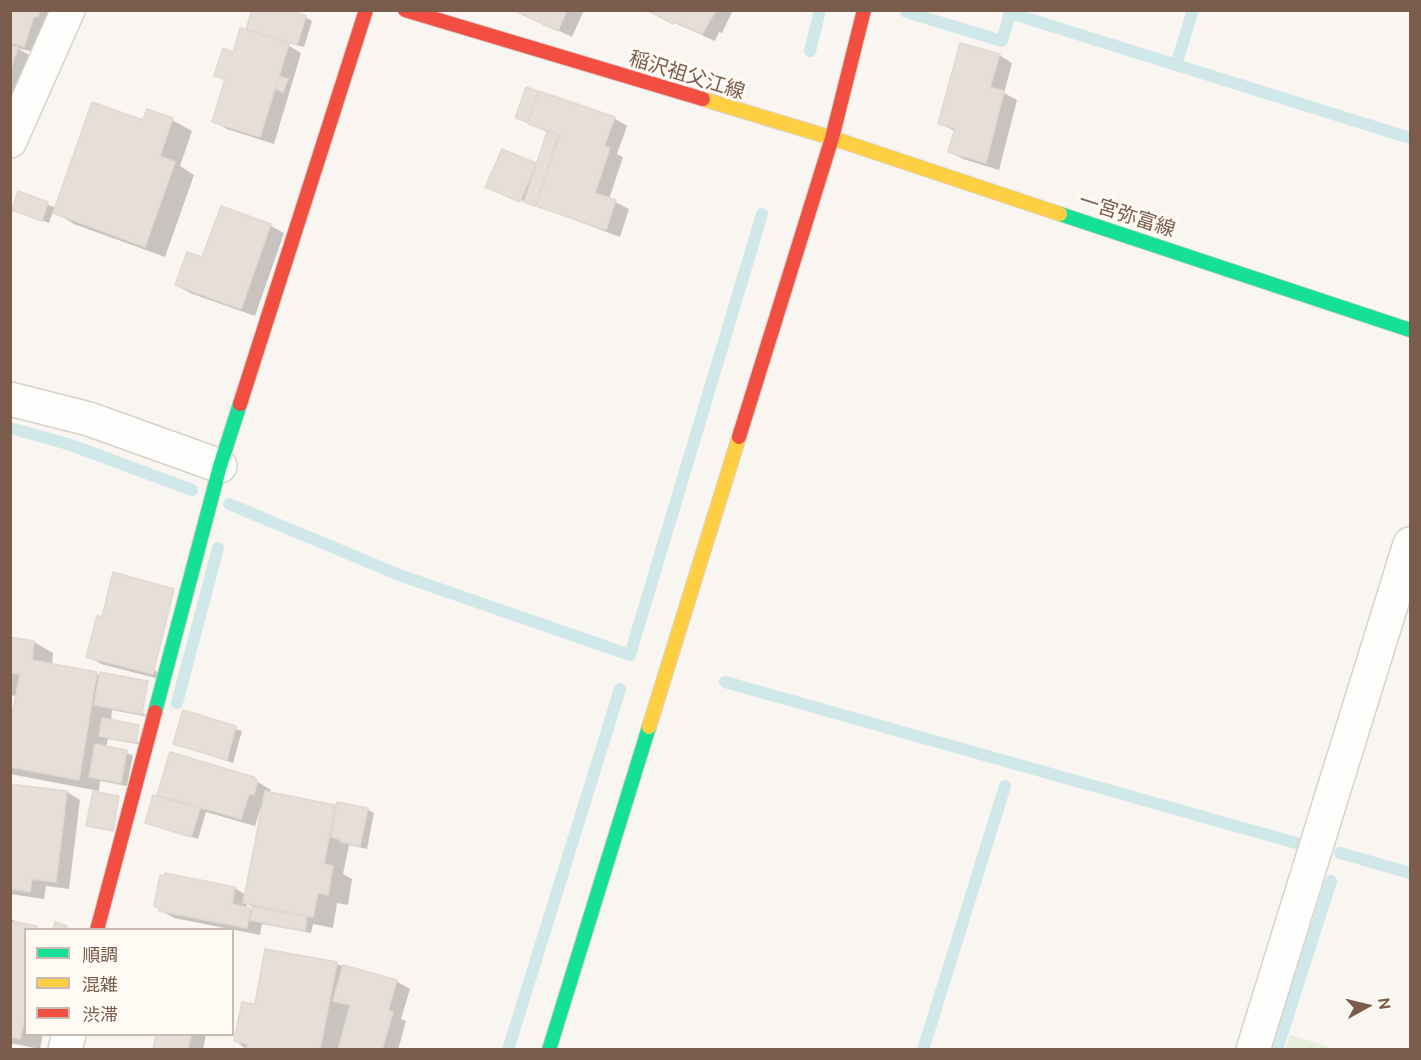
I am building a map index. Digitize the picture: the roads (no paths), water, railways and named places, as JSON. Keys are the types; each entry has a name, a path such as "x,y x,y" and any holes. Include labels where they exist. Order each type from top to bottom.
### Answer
{"street":[{"path":"10,141 68,10"},
{"path":"98,928 220,466 366,10"},
{"name":"稲沢祖父江線","path":"405,10 832,138"},
{"path":"549,1050 832,138 864,10"},
{"name":"一宮弥富線","path":"832,138 1410,330"},
{"path":"10,399 89,419 220,466"},
{"path":"1252,1050 1410,544"}],"waterway":[{"path":"810,51 820,10"},
{"path":"1176,65 1193,10"},
{"path":"906,12 1002,41 1010,13 1410,138"},
{"path":"229,504 402,576 630,655 762,214"},
{"path":"10,428 68,444 192,490"},
{"path":"177,703 218,548"},
{"path":"725,682 1296,843"},
{"path":"508,1050 620,689"},
{"path":"923,1050 1005,786"},
{"path":"1340,853 1410,873"},
{"path":"1277,1050 1331,881"}]}
